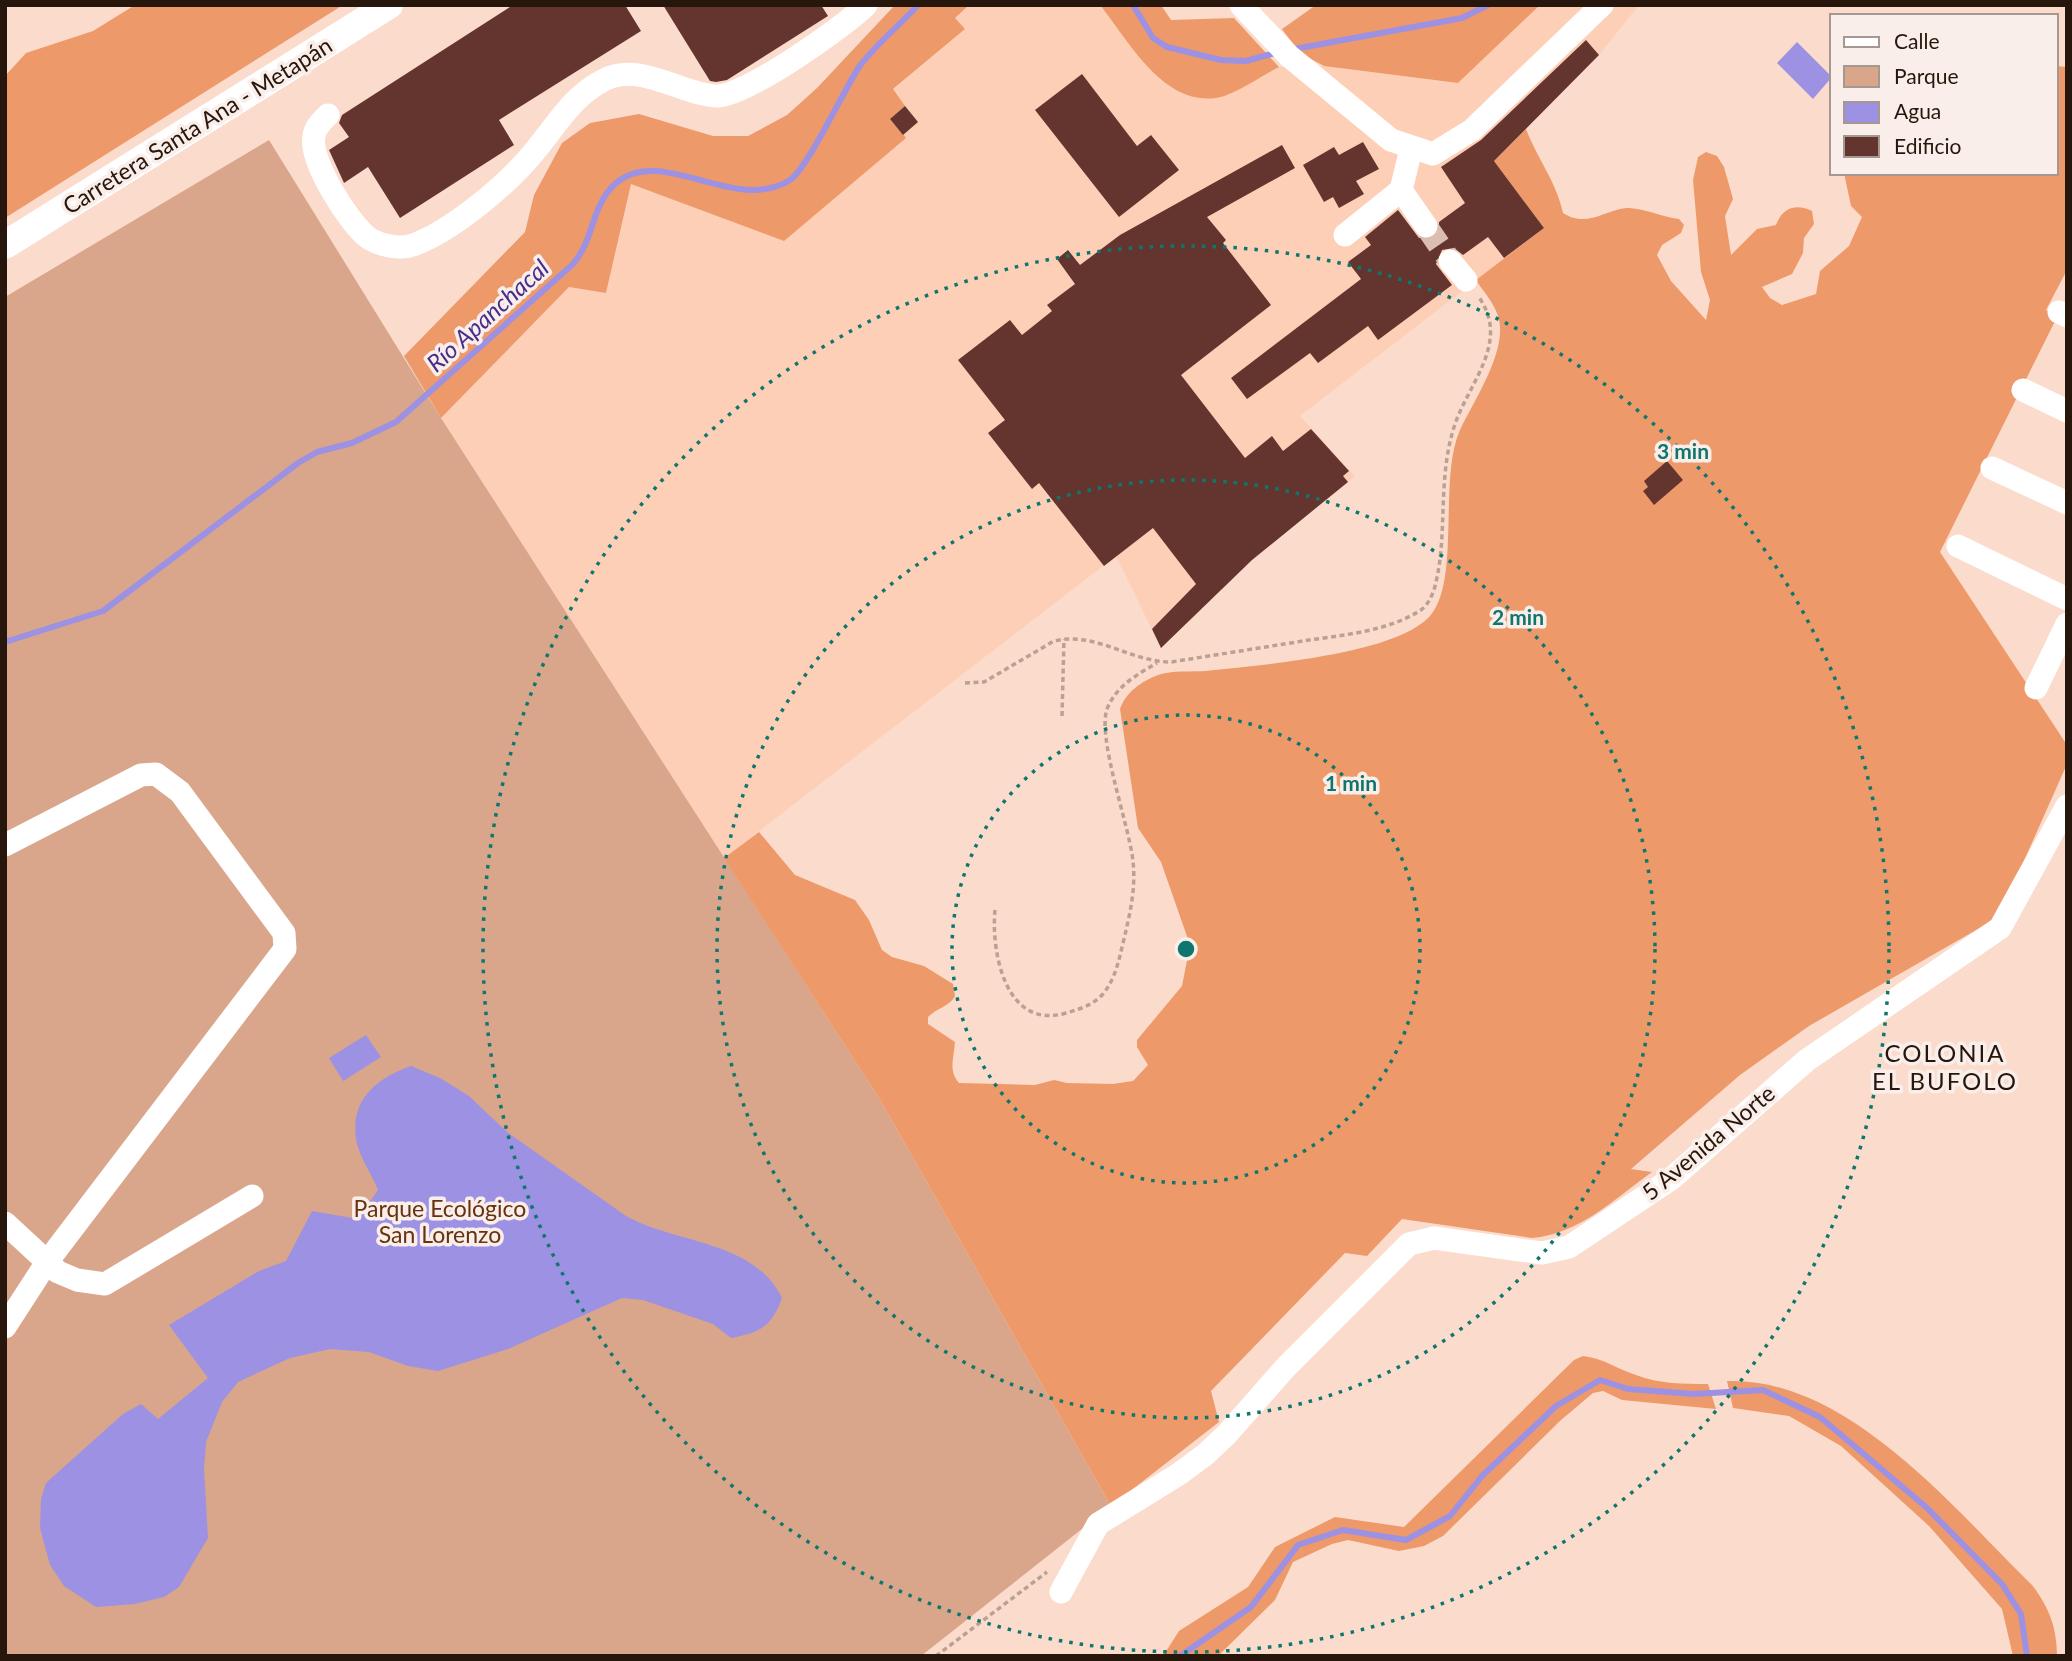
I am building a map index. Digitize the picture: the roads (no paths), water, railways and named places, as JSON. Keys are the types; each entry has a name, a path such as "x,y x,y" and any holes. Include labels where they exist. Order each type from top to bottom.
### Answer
{"main road":[{"name":"Carretera Santa Ana - Metapán","path":"5,245 389,5"}],"street":[{"path":"328,115 314,134 313,151 324,179 367,237 395,247 410,246 429,238 514,176 573,101 606,78 641,76 707,95 735,93 765,77 866,5"},
{"path":"1241,5 1289,56 1391,140 1411,149 1433,154 1472,130 1602,5"},
{"path":"1345,235 1401,190 1411,149"},
{"path":"1401,190 1426,226"},
{"path":"1450,261 1466,280"},
{"path":"2023,390 2067,411"},
{"path":"1992,468 2067,503"},
{"path":"1958,546 2067,599"},
{"path":"2036,688 2067,624"},
{"path":"5,845 141,775 156,774 180,792 284,933 285,949 47,1262 5,1327"},
{"name":"5 Avenida Norte","path":"1061,1592 1098,1524 1206,1454 1286,1367 1409,1244 1434,1238 1542,1253 1569,1247 1671,1179 1807,1060 2000,928 2067,806"},
{"path":"5,1223 58,1272 77,1280 106,1284 252,1196"}],"water":[{"path":"1797,42 1830,75 1830,79 1813,99 1777,63"},
{"path":"366,1035 381,1057 343,1081 329,1058"},
{"path":"411,1066 440,1078 469,1096 507,1132 626,1216 734,1254 753,1265 769,1279 782,1298 774,1315 757,1331 731,1338 713,1324 643,1300 622,1298 508,1349 438,1371 408,1366 369,1352 330,1349 290,1358 238,1382 222,1402 206,1442 204,1469 208,1538 179,1587 164,1597 135,1604 96,1607 64,1586 50,1565 40,1528 41,1499 46,1483 123,1414 141,1404 158,1419 208,1378 169,1325 259,1271 286,1261 312,1211 358,1219 378,1190 357,1144 357,1115 367,1094 376,1085"}],"waterway":[{"name":"Río Apanchacal","path":"5,642 103,611 298,463 317,452 352,443 396,422 572,265 585,245 601,202 616,183 634,173 655,171 746,190 769,189 790,180 806,161 859,67 918,5"},
{"name":"Río Apanchacal","path":"1133,5 1153,38 1167,47 1221,60 1246,61 1279,52"},
{"name":"Río Apanchacal","path":"1289,50 1462,18 1488,5"},
{"path":"1180,1656 1251,1607 1298,1545 1343,1530 1406,1540 1450,1516 1482,1476 1556,1406 1600,1380 1628,1389 1694,1394 1763,1390 1820,1417 1926,1507 2002,1584 2021,1614 2027,1656"}],"tunnel":[{"path":"1426,226 1450,261"}],"district":[{"name":"COLONIA EL BUFOLO","path":"1945,1066"}],"park label":[{"name":"Parque Ecológico San Lorenzo","path":"440,1221"}]}
